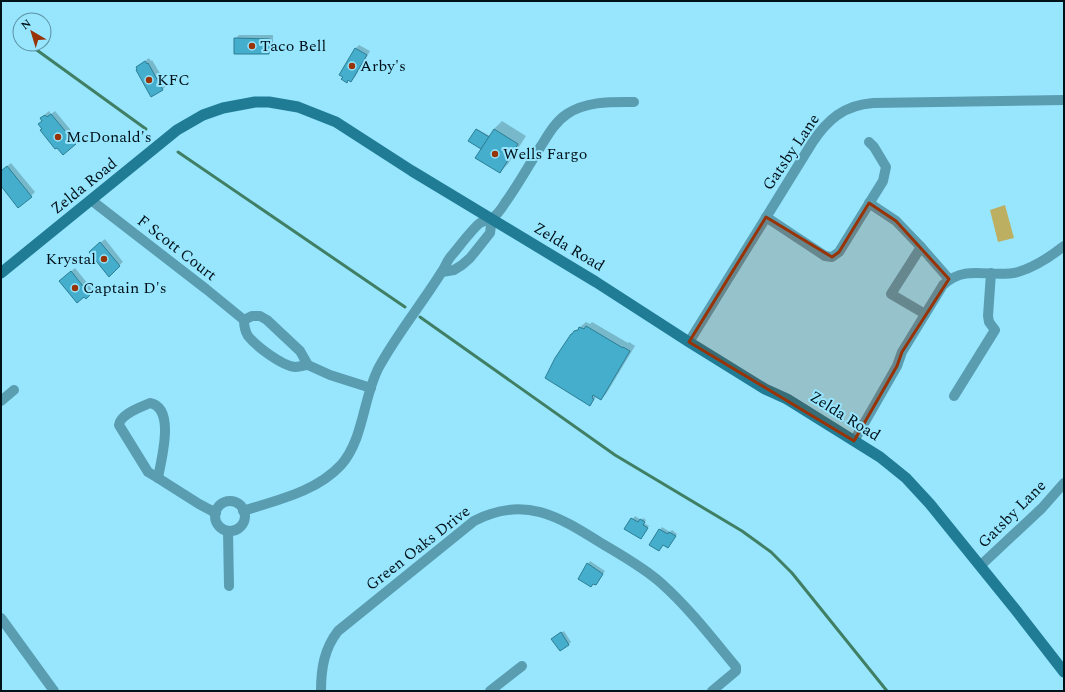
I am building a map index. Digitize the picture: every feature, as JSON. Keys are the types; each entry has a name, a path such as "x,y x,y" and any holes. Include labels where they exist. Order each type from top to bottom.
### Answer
{"main road":[{"name":"Zelda Road","path":"1,272 177,130 192,120 223,108 255,102 269,102 298,106 336,122 412,171 596,282 765,389 787,399 880,457 906,478 930,504 1064,672"}],"street":[{"name":"Gatsby Lane","path":"689,342 820,131 830,120 852,107 863,104 890,102 1064,100"},
{"path":"243,511 284,498 308,488 336,470 349,454 360,427 365,403 378,368 451,256 480,223 492,218 505,204 553,127 562,117 574,110 592,104 634,102"},
{"path":"766,217 825,256 832,257 839,252 883,181 886,167 874,147 869,142"},
{"name":"F Scott Court","path":"91,200 244,320"},
{"path":"869,203 896,221 949,279"},
{"path":"442,272 454,270 470,258 490,233 492,218"},
{"path":"854,441 897,366 902,352 943,285 949,279 966,273 1009,274 1018,272 1048,258 1064,246"},
{"path":"921,247 891,294 925,314"},
{"path":"954,396 994,330 989,322 988,316 992,273"},
{"path":"308,365 300,351 267,320 260,316 252,316 244,320 247,335 260,348 279,361 295,367 308,365 330,375 371,388"},
{"path":"1,401 14,390"},
{"path":"158,478 164,445 165,426 164,418 160,409 156,405 150,403 123,417 119,422 119,425 148,472 216,513"},
{"name":"Gatsby Lane","path":"980,566 1042,508 1064,483"},
{"path":"230,502 239,505 243,511 245,518 243,523 236,530 228,531 222,529 216,522 216,513 221,505 230,502"},
{"name":"Green Oaks Drive","path":"321,691 325,654 338,631 474,521 496,512 519,509 545,512 558,518 632,562 660,582 682,602 736,667 736,671 712,691"},
{"path":"228,531 228,586"},
{"path":"1,618 54,691"},
{"path":"490,691 522,666"}],"highlighted area":[{"path":"869,203 896,221 949,279 902,352 897,366 854,441 689,342 766,217 832,257 839,252"}],"shaded area":[{"path":"1005,205 1014,238 998,242 990,210"}],"building":[{"name":"Taco Bell","path":"234,38 270,39 269,54 234,54"},
{"path":"355,48 367,55 351,82 348,80 347,83 341,79 343,77 339,75"},
{"name":"KFC","path":"145,61 147,64 148,63 163,90 151,97 136,70 136,67"},
{"name":"McDonald's","path":"51,114 76,144 63,155 57,148 55,149 40,130 42,129 38,124 42,121 40,118 45,115 47,117"},
{"path":"476,129 489,137 481,149 468,141"},
{"name":"Wells Fargo","path":"494,129 518,144 500,173 475,158"},
{"path":"7,166 32,197 18,208 1,186 1,171"},
{"name":"Krystal","path":"100,242 120,266 109,277 89,252"},
{"name":"Captain D's","path":"71,271 90,295 86,299 84,297 77,303 59,281"},
{"path":"586,326 630,351 601,400 593,395 592,398 594,399 590,406 545,378 555,358 571,334 578,330 579,327 584,329"},
{"path":"631,518 638,522 640,519 645,522 643,525 648,528 641,539 624,529"},
{"path":"659,529 676,536 668,548 663,545 659,551 649,545"},
{"path":"587,563 603,574 596,585 593,584 591,587 578,579"},
{"path":"561,632 569,645 560,651 551,639"}],"waterway":[{"path":"40,52 146,129"},
{"path":"178,152 405,307"},
{"path":"420,317 615,455 742,531 771,552 792,573 887,691"}],"place":[{"name":"Taco Bell","path":"252,46"},
{"name":"Arby's","path":"352,66"},
{"name":"KFC","path":"149,80"},
{"name":"McDonald's","path":"58,137"},
{"name":"Wells Fargo","path":"495,154"},
{"name":"Krystal","path":"104,259"},
{"name":"Captain D's","path":"75,288"}]}
